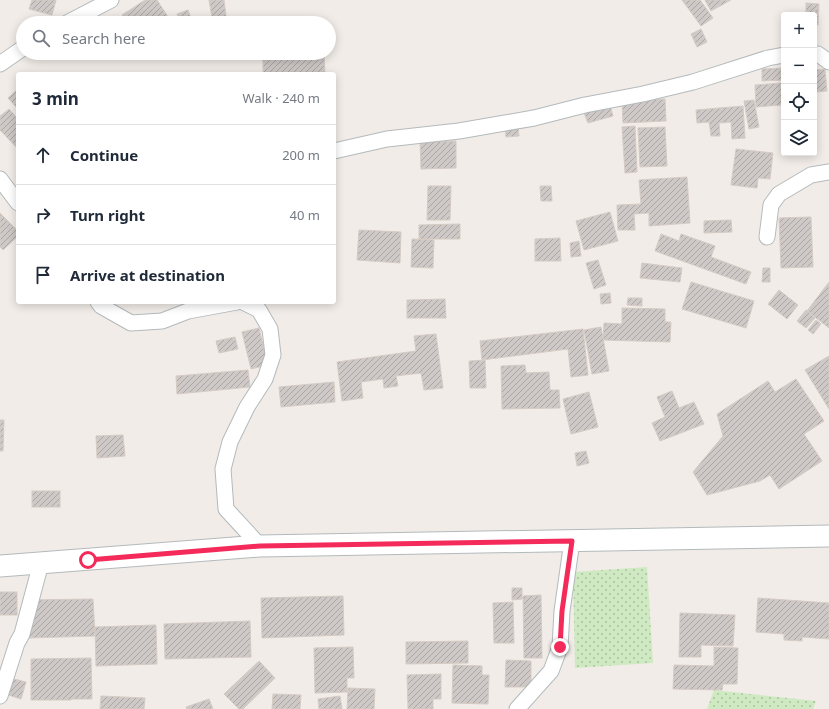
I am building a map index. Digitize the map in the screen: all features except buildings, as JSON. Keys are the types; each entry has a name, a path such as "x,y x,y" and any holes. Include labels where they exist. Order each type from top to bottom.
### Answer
{"main road":[{"path":"0,566 260,546 829,536"}],"street":[{"path":"80,16 111,0"},
{"path":"0,64 16,53"},
{"path":"817,54 829,62"},
{"path":"336,151 388,139 459,131 534,118 585,105 643,94 693,82 768,58 781,56"},
{"path":"767,237 771,205 779,194 811,175 829,172"},
{"path":"0,179 16,200"},
{"path":"100,304 131,323 162,321 188,311 226,304"},
{"path":"247,304 259,310 270,329 273,355 265,379 247,407 230,442 223,469 226,509 260,546"},
{"path":"517,709 552,671 560,647 562,611 572,541"},
{"path":"0,696 17,643 22,634 41,563"}],"green space":[{"path":"647,567 653,663 575,668 573,572"},
{"path":"714,690 816,701 813,709 707,709"}],"route":[{"path":"88,560 260,546 572,541 562,611 560,647"}]}
